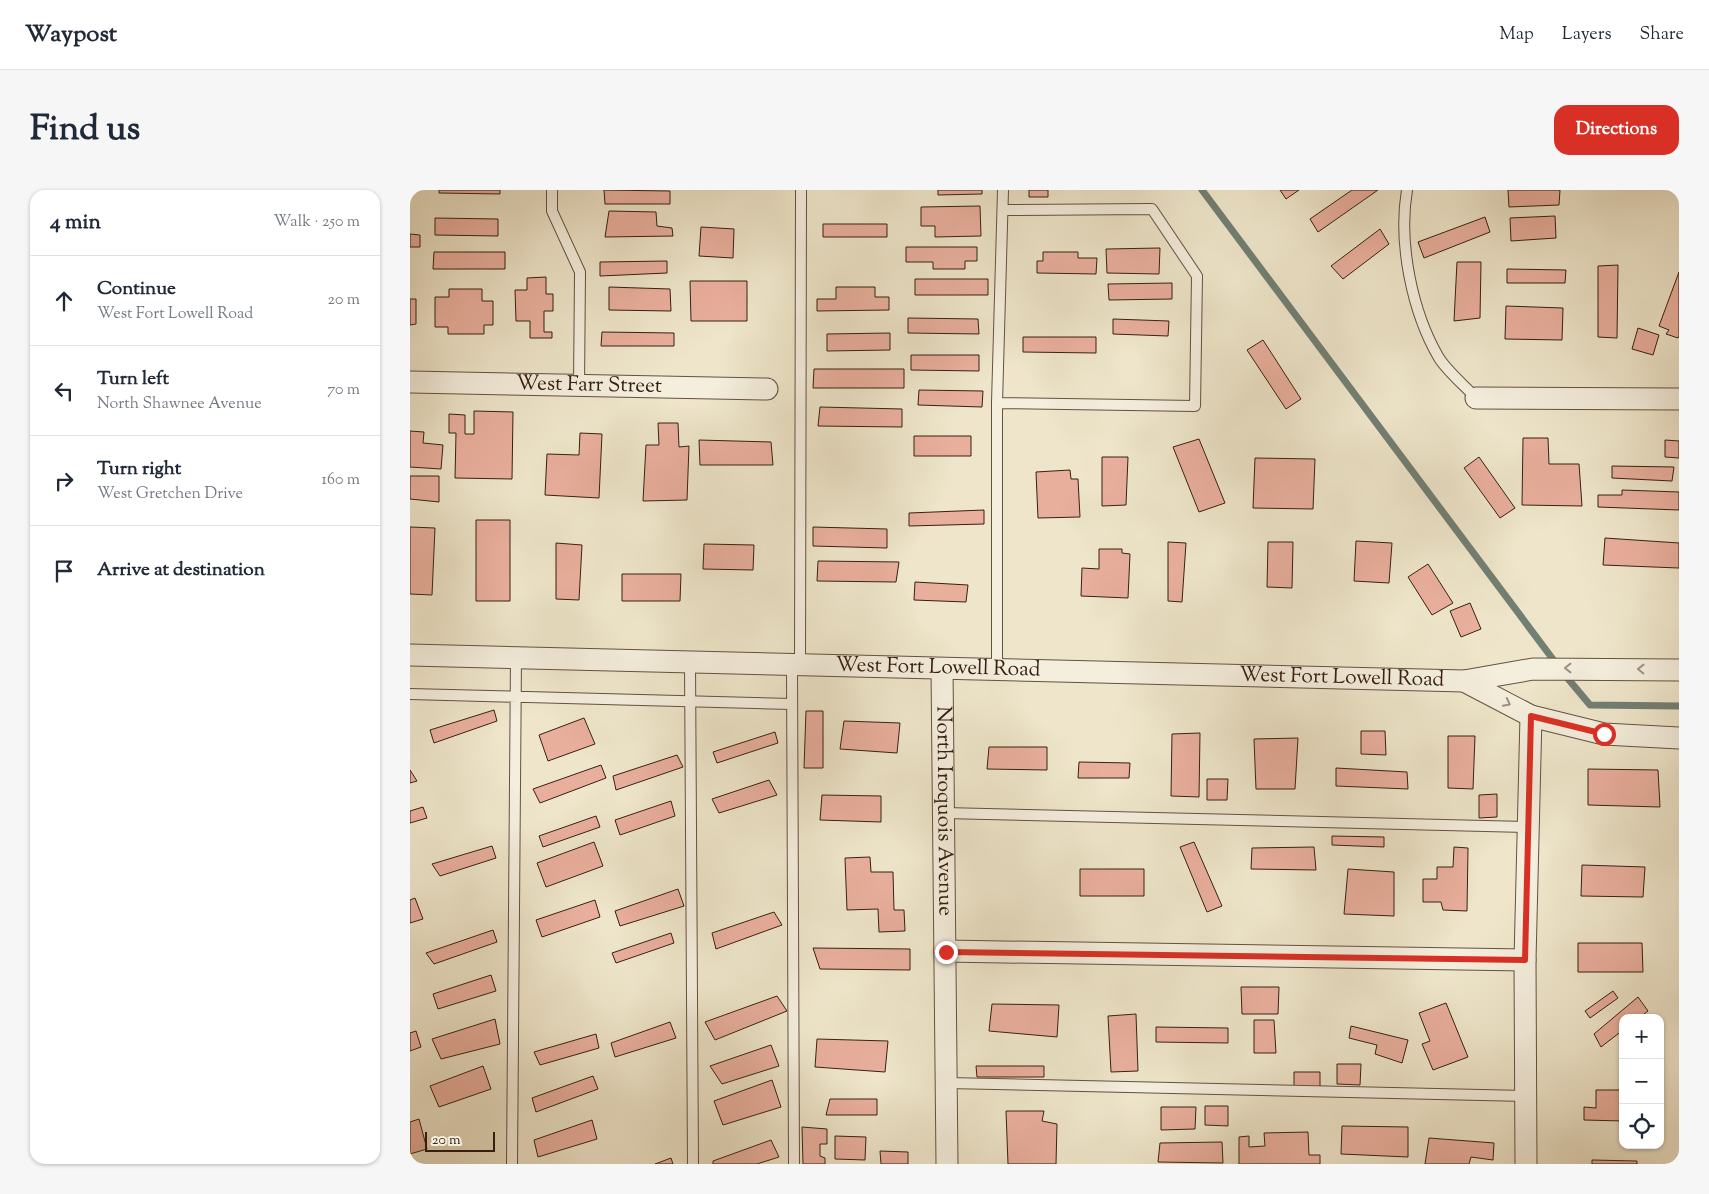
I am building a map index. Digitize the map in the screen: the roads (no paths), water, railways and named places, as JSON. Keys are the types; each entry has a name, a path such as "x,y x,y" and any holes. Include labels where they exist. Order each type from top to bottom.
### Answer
{"street":[{"name":"West Farr Street","path":"410,382 767,389"},
{"path":"1476,398 1679,399"},
{"name":"West Fort Lowell Road","path":"410,655 1464,681 1533,669 1679,670"},
{"name":"North Iroquois Avenue","path":"942,669 947,1164"},
{"name":"West Fort Lowell Road","path":"1464,681 1531,716 1604,734 1679,738"},
{"path":"1526,1164 1525,960 1531,716"},
{"path":"946,952 1525,960"}],"lane":[{"path":"552,190 552,211 580,272 579,386"},
{"path":"794,1164 791,704 796,665 801,190"},
{"path":"997,670 997,404 1003,190"},
{"path":"1407,190 1404,250 1421,323 1440,360 1476,398"},
{"path":"997,404 1195,406 1197,276 1152,209 1003,210"},
{"path":"512,1164 516,657"},
{"path":"690,662 693,1164"},
{"path":"410,694 791,704"},
{"path":"944,813 1528,827"},
{"path":"947,1083 1526,1096"}],"waterway":[{"path":"1202,190 1558,666"},
{"path":"1564,674 1590,705 1679,706"}]}
